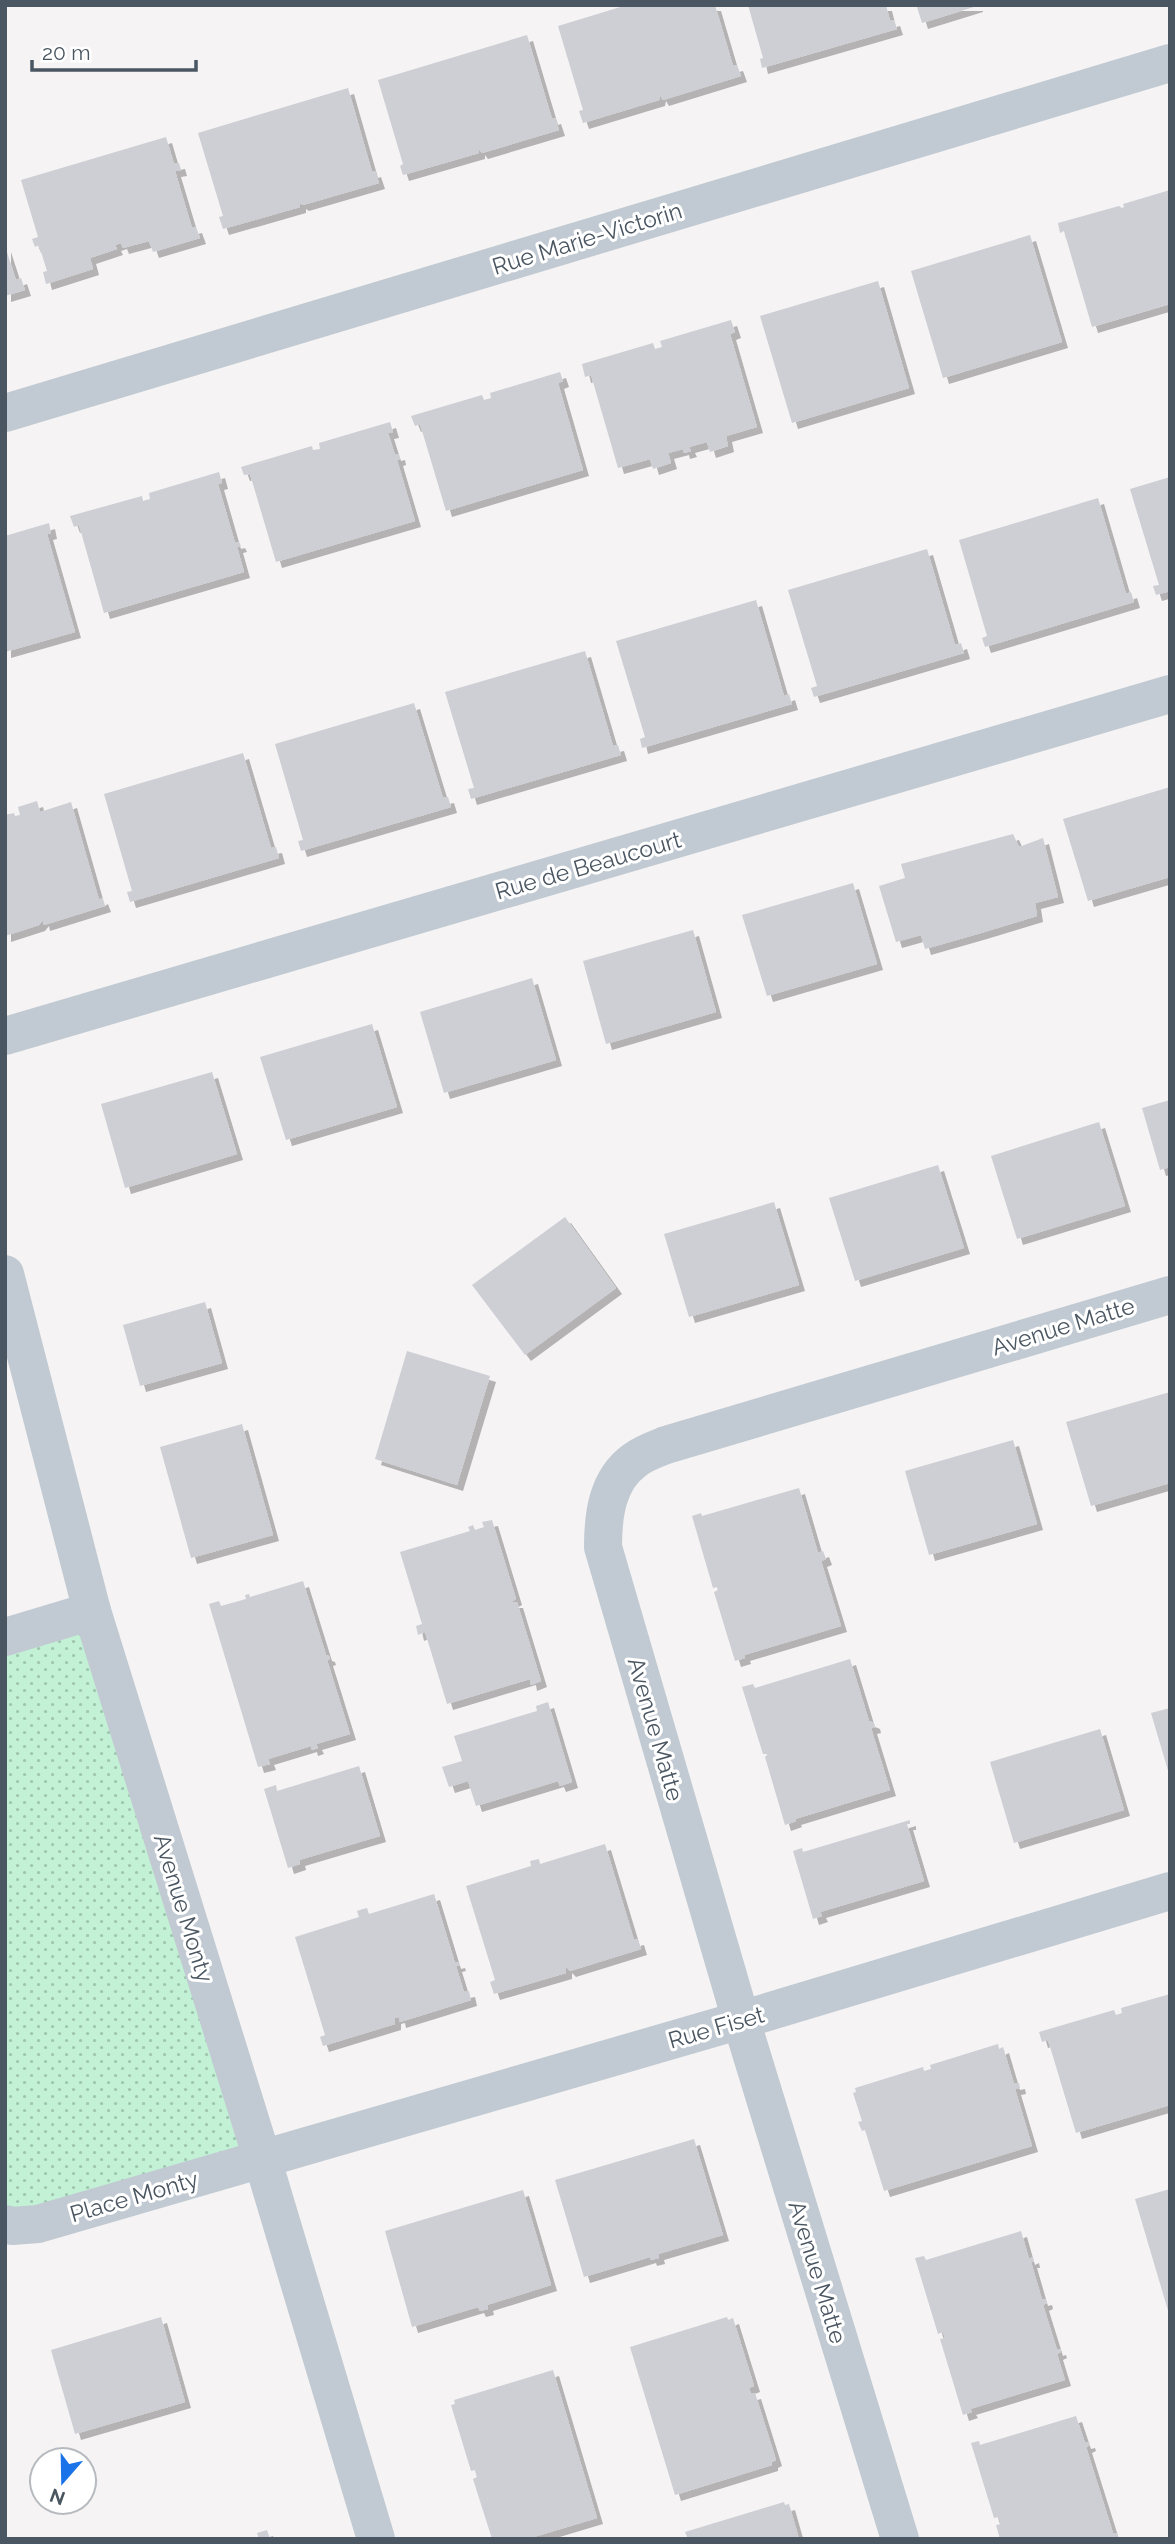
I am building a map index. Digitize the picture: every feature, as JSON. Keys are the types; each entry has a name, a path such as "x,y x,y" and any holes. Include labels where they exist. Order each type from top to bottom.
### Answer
{"street":[{"name":"Rue Marie-Victorin","path":"5,413 1170,63"},
{"name":"Rue de Beaucourt","path":"5,1036 1170,694"},
{"name":"Avenue Monty","path":"5,1274 92,1611 262,2158 376,2539"},
{"name":"Avenue Matte","path":"900,2539 741,2020 603,1546 603,1514 614,1484 635,1460 666,1445 1170,1295"},
{"path":"5,1637 92,1611"},
{"name":"Rue Fiset","path":"262,2158 741,2020 1170,1891"},
{"name":"Place Monty","path":"5,2224 38,2224 262,2158"}],"green space":[{"path":"92,1611 262,2158 5,2218 5,1637"}],"building":[{"path":"627,5 715,5 733,66 737,65 741,76 663,100 660,95 659,100 583,123 579,111 583,110 558,26"},
{"path":"748,5 886,5 890,21 894,20 897,29 762,68 760,59 763,58"},
{"path":"977,6 922,23 917,7"},
{"path":"527,35 552,119 555,118 559,130 482,153 479,149 479,153 403,175 400,166 403,164 378,80"},
{"path":"348,88 372,172 375,171 379,183 303,205 300,203 300,207 223,229 219,217 223,216 198,133"},
{"path":"166,137 174,164 179,163 181,170 175,171 192,228 196,227 200,238 153,252 149,241 123,248 121,243 115,245 117,249 90,258 93,269 46,284 43,272 47,271 39,245 35,247 32,239 38,237 21,180"},
{"path":"1170,190 1170,304 1092,327 1064,231 1060,233 1058,223 1119,206 1122,208 1123,204"},
{"path":"1030,235 1062,342 943,378 911,271"},
{"path":"5,246 16,280 21,278 25,290 5,296"},
{"path":"878,281 909,388 792,423 760,316"},
{"path":"731,320 735,332 730,334 757,427 726,436 728,446 710,452 707,442 689,447 691,451 684,453 683,449 668,453 671,463 653,469 650,459 618,468 591,375 585,377 582,364 653,343 655,349 662,347 660,341"},
{"path":"560,372 563,381 558,383 583,470 446,511 420,424 415,426 411,416 482,395 484,400 491,398 490,393"},
{"path":"390,422 393,432 388,433 395,455 399,454 400,459 397,460 415,521 276,562 250,474 244,475 241,467 312,446 313,450 320,449 319,443"},
{"path":"219,472 222,483 218,484 235,543 239,542 241,546 237,547 244,572 104,613 79,525 74,527 70,516 142,496 143,501 150,499 149,493"},
{"path":"1170,477 1170,591 1156,595 1153,586 1159,585 1130,489"},
{"path":"1098,498 1126,594 1131,592 1134,602 985,647 982,638 987,636 959,540"},
{"path":"49,523 51,533 47,534 75,632 5,652 5,536"},
{"path":"927,549 955,645 961,643 964,653 814,697 811,688 817,686 788,590"},
{"path":"756,600 784,696 789,694 792,704 642,748 640,739 645,737 616,641"},
{"path":"585,651 613,746 618,745 621,755 471,799 468,789 474,788 445,692"},
{"path":"414,703 443,798 448,797 451,807 301,851 298,841 303,840 275,744"},
{"path":"243,753 271,848 276,847 279,858 130,902 127,892 132,891 104,794"},
{"path":"1170,787 1170,877 1088,901 1063,819"},
{"path":"37,801 40,812 71,802 99,900 102,898 105,906 44,925 43,920 39,925 5,936 5,815 20,815 18,807"},
{"path":"1013,834 1019,847 1043,838 1058,897 1035,903 1037,916 925,949 921,935 896,942 879,886 905,878 901,864"},
{"path":"853,883 877,964 767,996 742,915"},
{"path":"693,930 716,1012 606,1044 583,961"},
{"path":"532,978 556,1060 444,1093 420,1012"},
{"path":"372,1024 397,1107 286,1140 260,1057"},
{"path":"212,1072 237,1154 125,1188 101,1104"},
{"path":"1170,1100 1170,1167 1160,1170 1142,1108"},
{"path":"1099,1122 1125,1206 1017,1239 991,1156"},
{"path":"938,1165 964,1248 855,1281 829,1198"},
{"path":"774,1202 799,1285 689,1317 664,1234"},
{"path":"565,1217 616,1288 525,1355 472,1285"},
{"path":"205,1302 222,1363 140,1386 123,1325"},
{"path":"407,1351 490,1376 457,1485 375,1459"},
{"path":"1170,1392 1170,1483 1091,1506 1066,1422"},
{"path":"242,1424 273,1535 191,1558 160,1447"},
{"path":"1013,1440 1037,1524 929,1555 905,1471"},
{"path":"799,1488 818,1553 823,1551 826,1559 821,1561 841,1626 744,1655 745,1658 735,1661 714,1592 718,1590 717,1587 713,1588 692,1516 701,1513 702,1516"},
{"path":"492,1520 516,1599 511,1602 517,1602 541,1681 531,1685 530,1679 447,1704 425,1632 418,1635 416,1626 422,1624 400,1552 470,1531 468,1527 473,1525 475,1530 484,1527 482,1522"},
{"path":"303,1581 326,1655 330,1659 327,1660 350,1734 316,1744 318,1748 312,1750 311,1746 268,1759 270,1764 258,1767 209,1604 219,1601 221,1606 246,1599 245,1595 249,1594 250,1597"},
{"path":"850,1659 869,1721 874,1723 875,1727 871,1728 890,1790 795,1819 796,1821 785,1825 765,1757 768,1754 763,1754 742,1687 753,1684 755,1688"},
{"path":"548,1702 572,1782 560,1786 558,1781 476,1806 468,1781 449,1787 442,1767 462,1761 454,1736 537,1711 536,1706"},
{"path":"1170,1708 1170,1774 1169,1774 1151,1713"},
{"path":"1100,1729 1124,1810 1014,1843 990,1762"},
{"path":"359,1766 380,1836 299,1860 300,1864 288,1868 264,1789 276,1785 277,1791"},
{"path":"910,1820 910,1824 907,1824 924,1881 820,1912 822,1916 813,1919 793,1851 802,1848 803,1852"},
{"path":"605,1844 634,1940 638,1939 641,1949 570,1971 566,1967 566,1973 494,1994 490,1982 495,1980 466,1886 531,1866 530,1861 539,1859 540,1864"},
{"path":"434,1894 455,1963 459,1962 460,1965 456,1966 464,1992 469,1991 471,2000 400,2022 399,2017 395,2018 395,2024 323,2046 320,2037 325,2035 295,1937 359,1917 357,1911 363,1909 367,1908 369,1914"},
{"path":"1170,1994 1170,2105 1076,2133 1048,2040 1042,2042 1039,2032 1114,2010 1116,2015 1122,2013 1121,2008"},
{"path":"998,2044 999,2049 1003,2047 1014,2084 1019,2083 1020,2088 1015,2089 1032,2146 884,2191 865,2130 862,2131 858,2122 862,2121 853,2093 856,2092 855,2088 923,2067 924,2071 931,2069 930,2065"},
{"path":"694,2139 723,2235 658,2254 659,2258 651,2260 650,2257 584,2277 555,2180"},
{"path":"1170,2189 1170,2314 1169,2314 1135,2199"},
{"path":"523,2190 551,2285 487,2305 488,2309 480,2311 478,2307 412,2327 385,2231"},
{"path":"1021,2231 1029,2259 1033,2257 1034,2262 1031,2262 1042,2300 1046,2299 1047,2303 1043,2305 1057,2350 1060,2349 1061,2352 1057,2354 1065,2380 970,2409 972,2412 963,2415 940,2339 945,2338 943,2332 938,2334 915,2258 924,2256 926,2260"},
{"path":"161,2317 185,2402 75,2434 51,2350"},
{"path":"727,2317 728,2320 733,2318 754,2386 749,2388 751,2394 755,2393 776,2460 772,2465 675,2495 630,2347"},
{"path":"553,2370 597,2518 527,2539 492,2539 473,2479 477,2477 475,2470 471,2471 451,2405 455,2404 454,2400"},
{"path":"1076,2416 1085,2443 1089,2442 1090,2445 1086,2447 1113,2533 1118,2537 1000,2539 996,2525 1001,2524 999,2517 994,2518 971,2443 979,2441 980,2445"},
{"path":"784,2502 785,2505 789,2504 799,2539 688,2539 685,2532"},
{"path":"267,2530 270,2539 259,2539 257,2533"}]}
